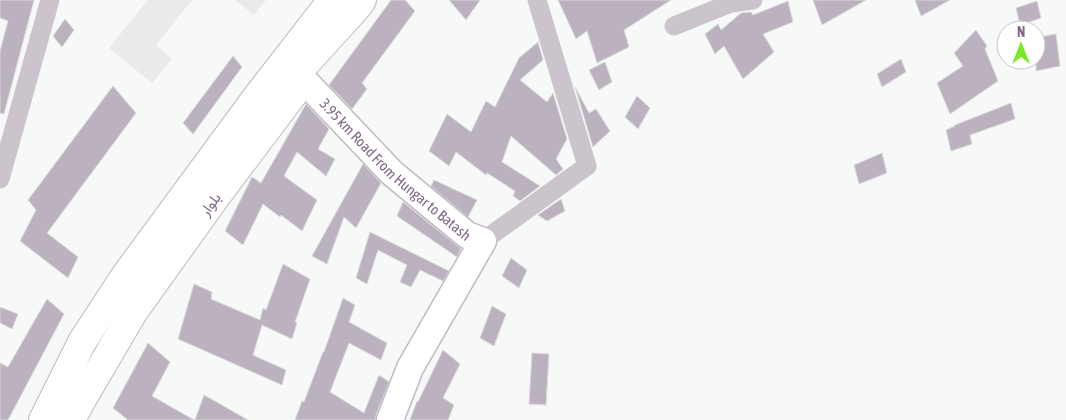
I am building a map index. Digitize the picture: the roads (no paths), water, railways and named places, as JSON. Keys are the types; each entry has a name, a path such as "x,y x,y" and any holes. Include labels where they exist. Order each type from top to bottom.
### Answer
{"main road":[{"name":"بلوار","path":"43,420 82,342 126,276 256,98 332,0"},
{"name":"بلوار","path":"71,420 134,312 215,198 294,92 297,73 362,0"}],"street":[{"path":"0,179 50,0"},
{"path":"483,241 587,166 537,0"},
{"path":"674,26 731,3 753,0"},
{"name":"3.95 km Road From Hungar to Batash","path":"297,73 392,173 467,235 483,241 410,368 390,420"}]}
